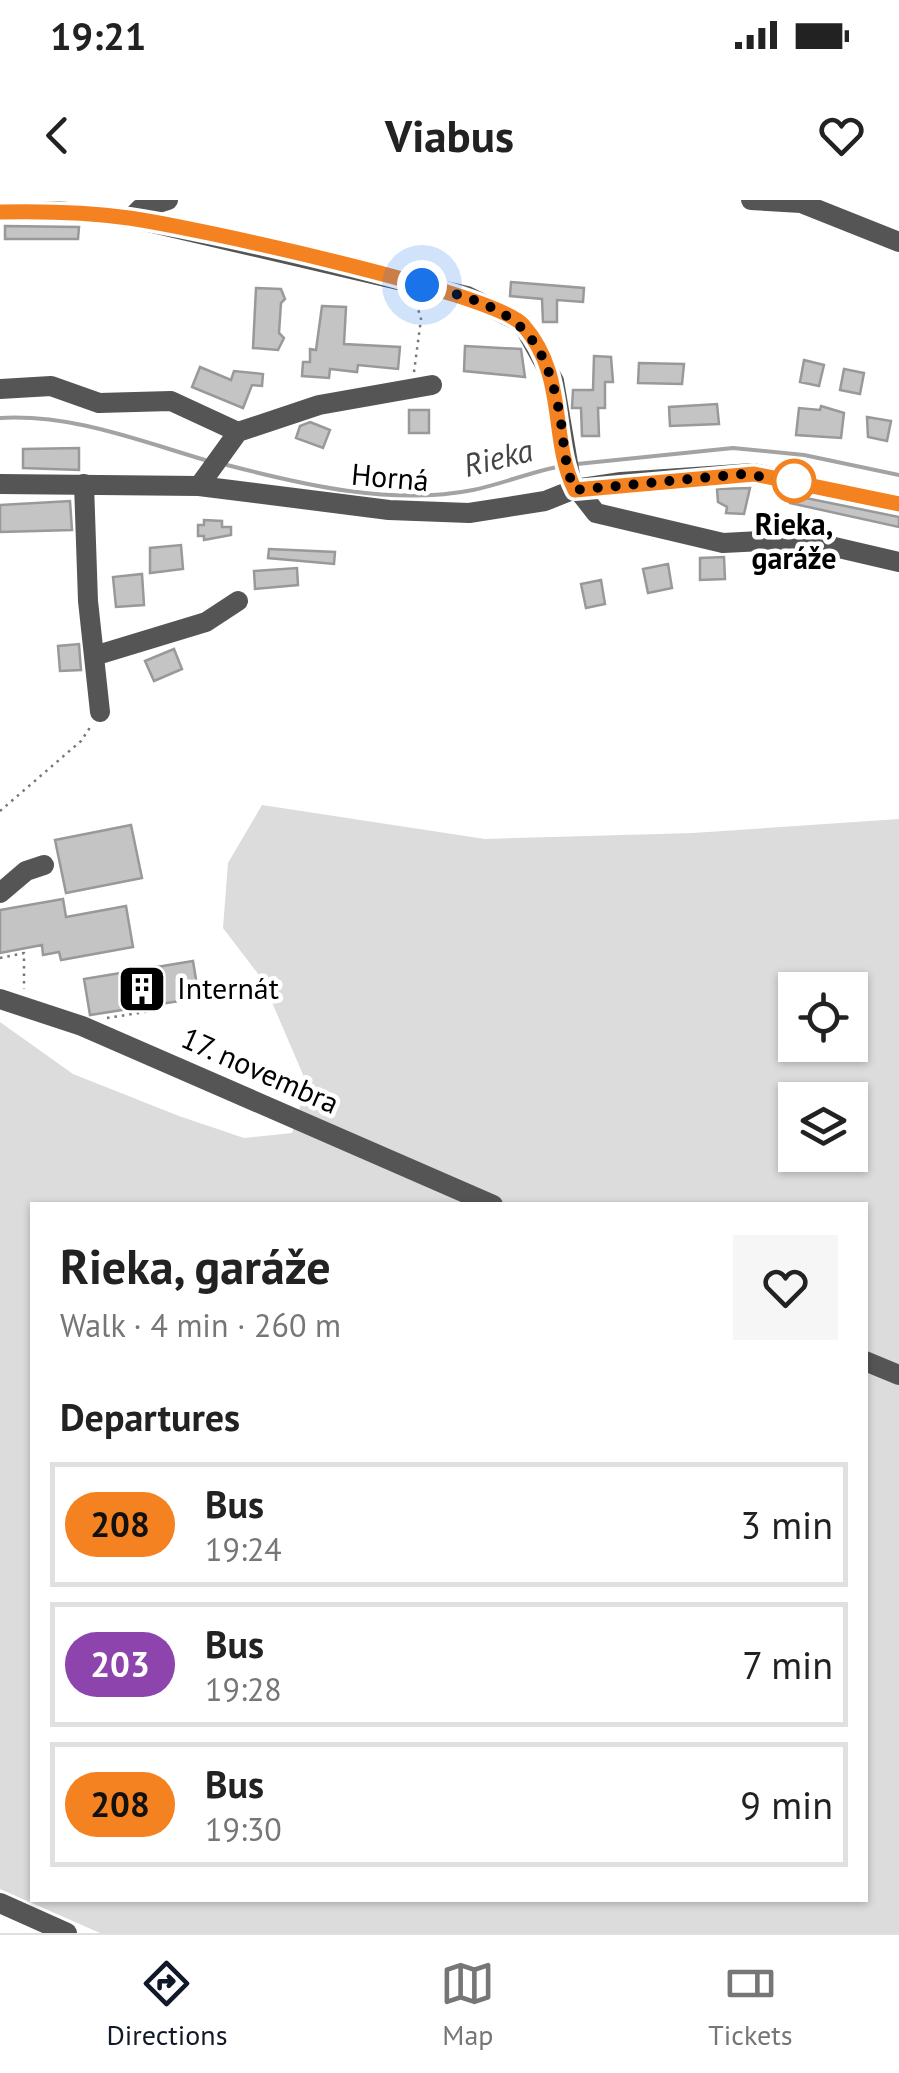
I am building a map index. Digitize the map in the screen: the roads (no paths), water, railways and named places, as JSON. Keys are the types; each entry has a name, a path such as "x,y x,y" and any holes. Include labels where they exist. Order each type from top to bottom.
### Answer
{"street":[{"path":"131,218 140,208 168,200"},
{"path":"751,200 801,203 899,242"},
{"path":"0,212 57,211 131,218 467,296 522,324 554,381 573,485 596,513 723,544 800,539 899,562"},
{"path":"0,389 51,386 99,403 171,401 238,432"},
{"path":"199,486 238,432 319,405 422,386"},
{"name":"Horná","path":"0,484 199,486 389,510 469,513 546,501 573,485 754,474 899,504"},
{"path":"84,484 100,712"},
{"path":"94,656 196,626 238,601"},
{"path":"0,893 26,871 44,864"},
{"name":"17. novembra","path":"0,999 82,1026 487,1202"},
{"path":"868,1362 899,1375"},
{"path":"0,1903 67,1933"}],"waterway":[{"name":"Rieka","path":"0,418 79,424 205,460"},
{"name":"Rieka","path":"577,464 733,448 804,455 899,475"},
{"name":"Rieka","path":"227,465 318,486 412,496 473,490 563,466"}],"place":[{"name":"Rieka, garáže","path":"794,481"},
{"name":"Internát","path":"142,989"}]}
